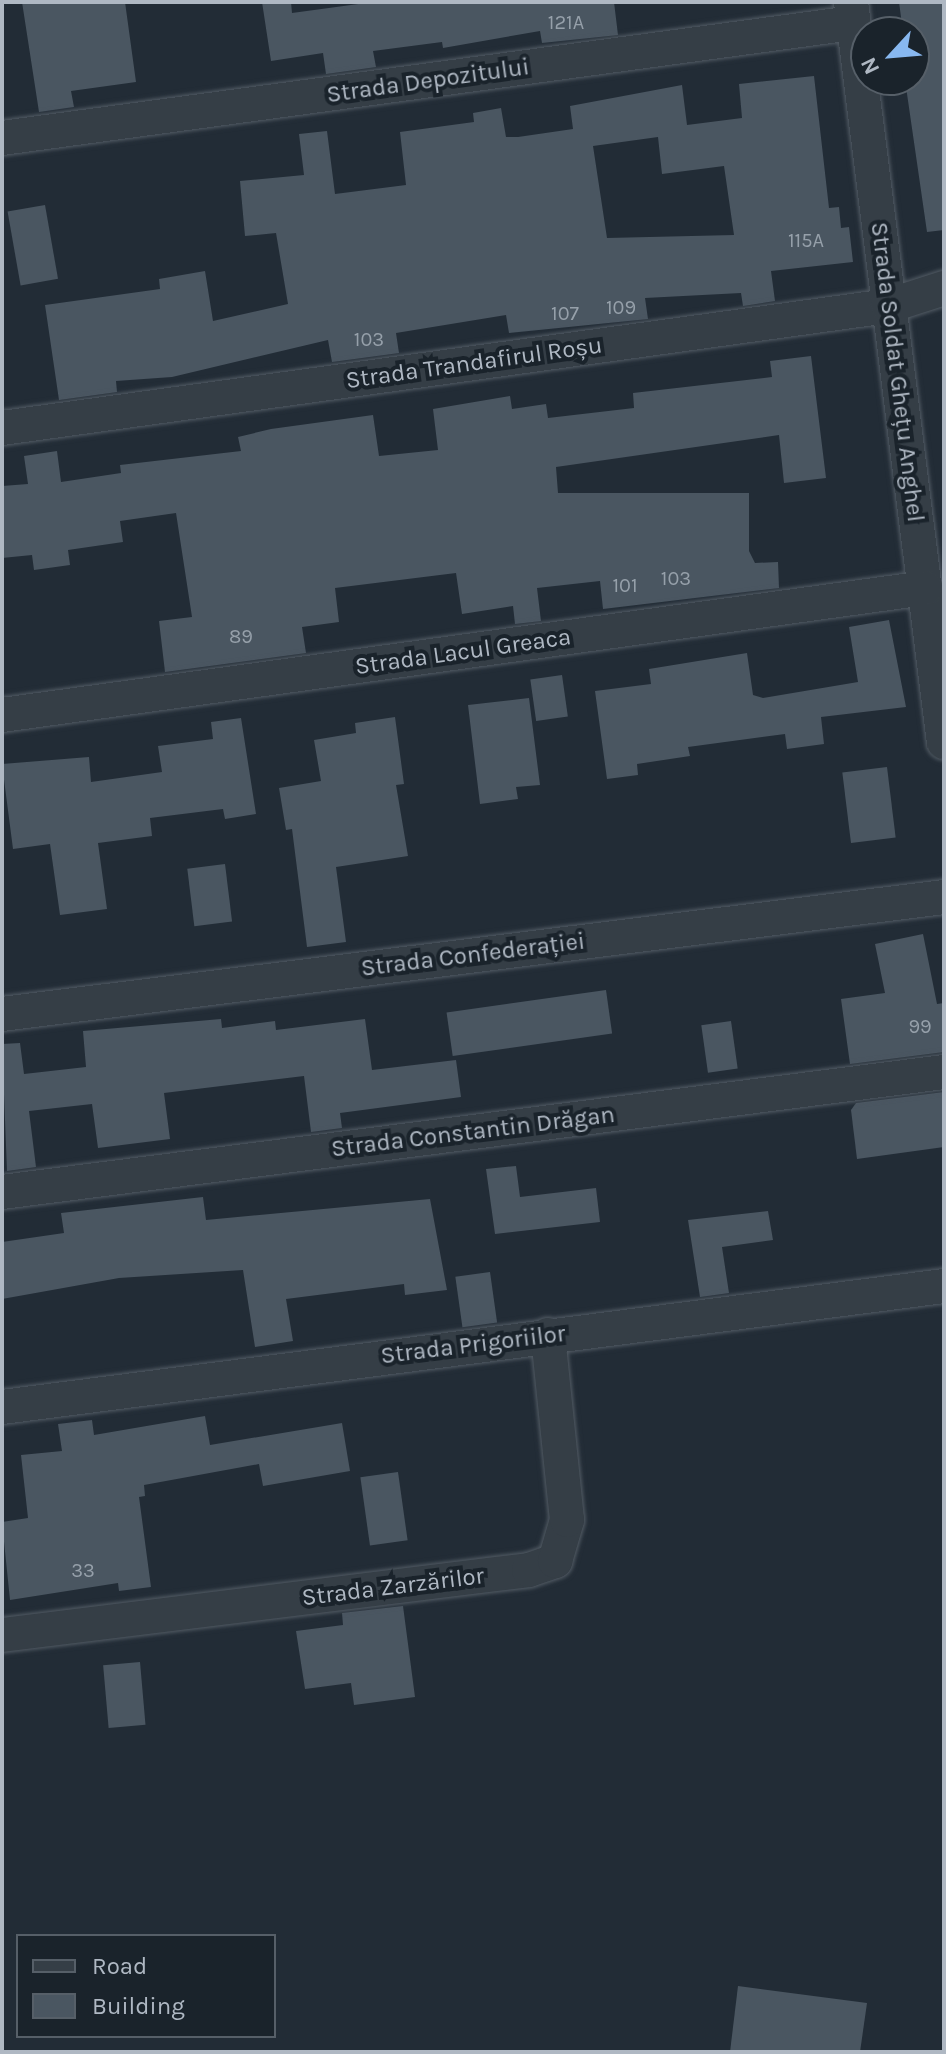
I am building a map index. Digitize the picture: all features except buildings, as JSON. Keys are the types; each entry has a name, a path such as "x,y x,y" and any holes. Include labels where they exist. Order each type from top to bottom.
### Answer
{"street":[{"name":"Strada Depozitului","path":"2,138 852,13"},
{"name":"Strada Soldat Ghețu Anghel","path":"852,13 944,742"},
{"name":"Strada Trandafirul Roșu","path":"2,428 888,306 944,288"},
{"name":"Strada Lacul Greaca","path":"2,715 925,588"},
{"name":"Strada Confederației","path":"2,1014 944,897"},
{"name":"Strada Constantin Drăgan","path":"2,1192 944,1072"},
{"name":"Strada Prigoriilor","path":"2,1407 944,1286"},
{"name":"Strada Zarzărilor","path":"2,1635 529,1570 555,1561 567,1520 548,1335"}]}
